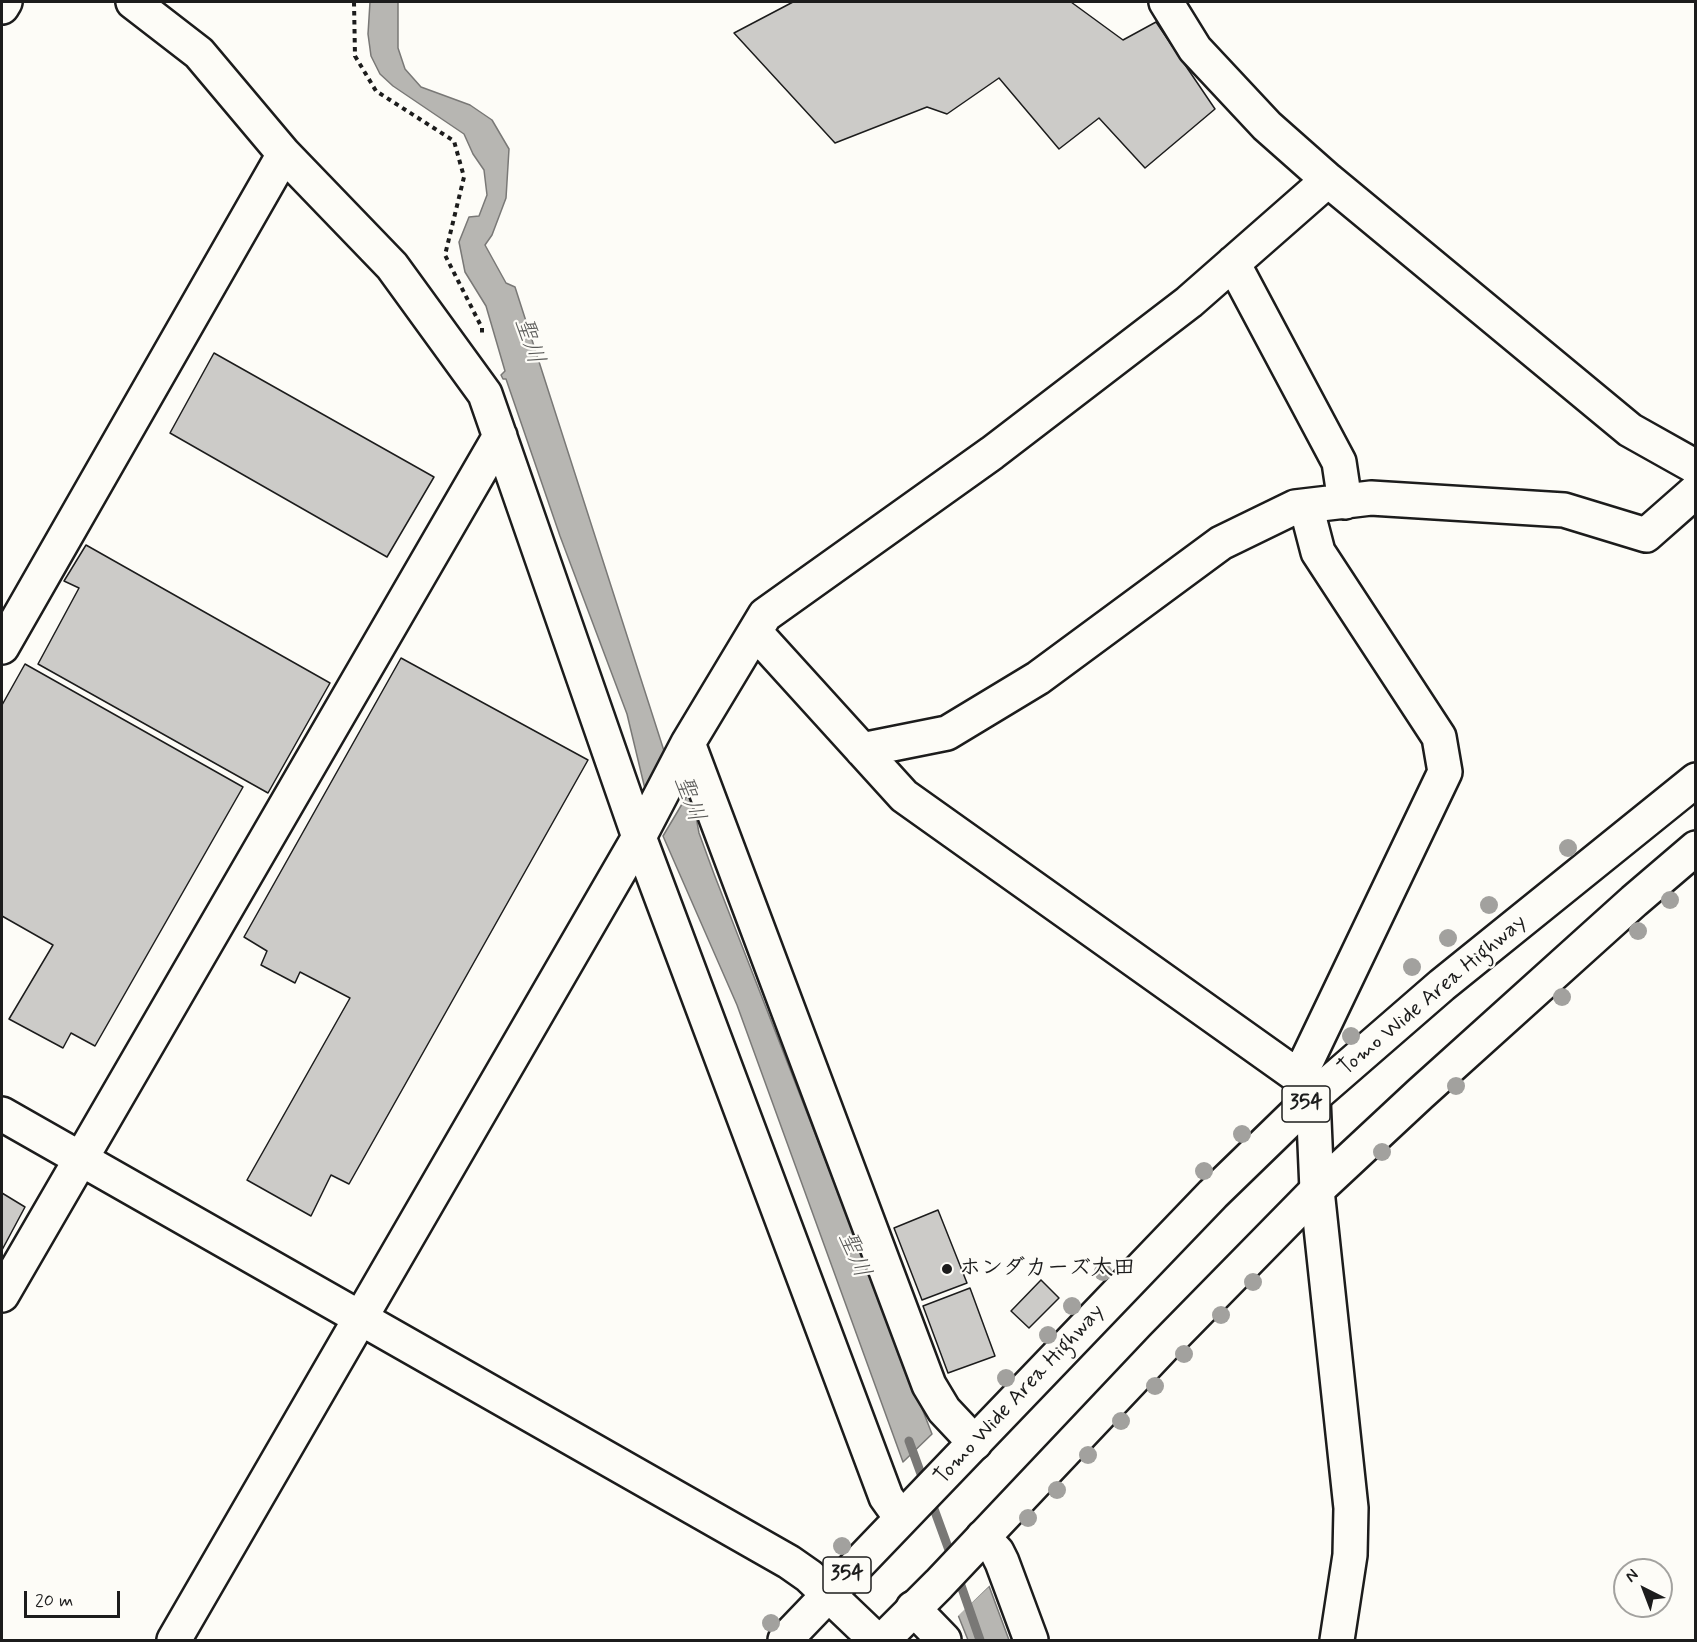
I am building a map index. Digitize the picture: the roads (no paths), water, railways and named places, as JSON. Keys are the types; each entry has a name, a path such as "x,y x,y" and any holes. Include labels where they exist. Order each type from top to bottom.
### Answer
{"main road":[{"path":"2,7 5,2"},
{"path":"133,2 199,52 284,154 392,266 485,394 645,825 886,1497 906,1515"},
{"path":"1166,2 1195,49 1267,126 1328,180 1630,430 1695,467"},
{"path":"2,647 284,154"},
{"path":"174,1641 645,825 682,755 765,615 992,453 1189,302 1328,180"},
{"path":"1233,263 1339,462 1345,502"},
{"path":"2,1295 500,436"},
{"path":"862,750 947,733 1038,678 1221,543 1295,507 1371,498 1564,510 1646,535 1695,491"},
{"path":"1306,506 1318,552 1439,737 1445,772 1306,1087 1351,1508 1350,1555 1337,1641"},
{"path":"755,632 904,796 1306,1087"},
{"path":"682,755 929,1385 944,1410 975,1443"},
{"name":"Tomo Wide Area Highway","path":"785,1641 1213,1194 1306,1087 1442,986 1695,780"},
{"path":"883,1641 1154,1356 1317,1190 1420,1094 1695,848"},
{"path":"2,1114 789,1562 829,1594 876,1641"},
{"path":"980,1540 997,1552 1031,1641"},
{"path":"914,1608 944,1641"}],"water":[{"path":"370,2 398,2 398,48 405,69 421,87 470,105 492,120 509,149 506,198 492,235 485,245 506,283 515,287 665,754 645,789 627,714 560,536 506,379 503,379 501,375 505,371 486,306 465,272 459,242 469,217 479,216 487,195 484,170 473,154 464,134 393,86 380,74 371,56 368,34"},
{"path":"691,789 699,833 714,874 932,1434 903,1462 737,1005 663,836"},
{"path":"989,1586 1009,1640 968,1640 958,1615"}],"waterway":[{"name":"聖川","path":"909,1441 925,1485"},
{"name":"聖川","path":"930,1498 953,1561"},
{"name":"聖川","path":"957,1574 980,1640"}],"place":[{"name":"ホンダカーズ太田","path":"947,1269"}]}
